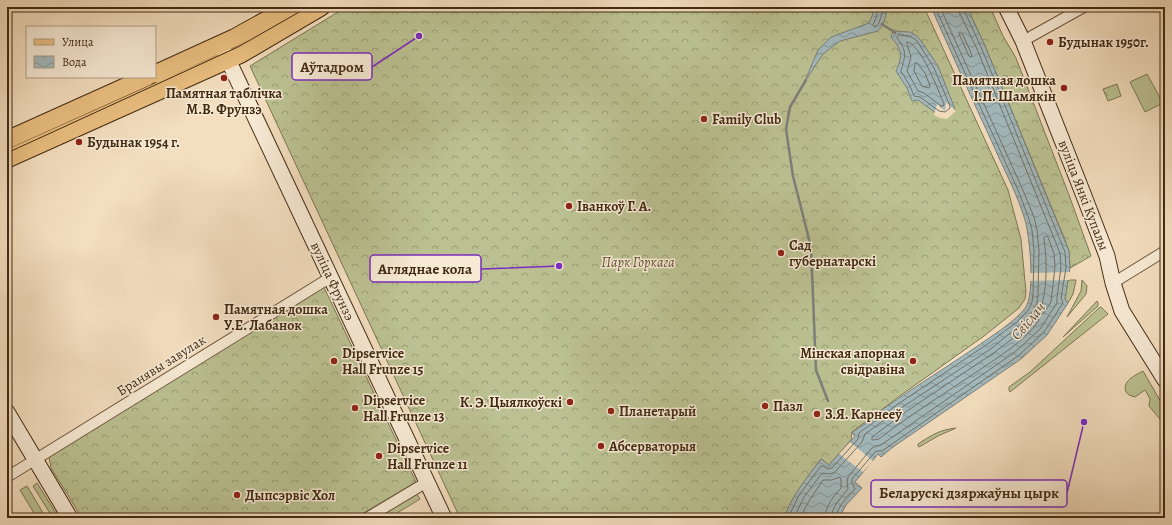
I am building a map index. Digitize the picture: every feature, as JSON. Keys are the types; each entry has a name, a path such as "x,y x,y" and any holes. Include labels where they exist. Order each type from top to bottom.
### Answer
{"main road":[{"path":"156,74 234,38 290,7"},
{"path":"7,159 241,54 321,7"},
{"name":"вуліца Янкі Купалы","path":"1006,7 1023,41 1106,252 1113,283 1122,311 1165,380"},
{"name":"вуліца Фрунзэ","path":"221,44 444,518"},
{"path":"7,140 145,78"},
{"path":"7,412 70,518"}],"street":[{"path":"1023,41 1084,7"},
{"path":"1113,283 1165,250"},
{"name":"Бранявы завулак","path":"7,477 331,277"},
{"path":"367,518 427,482"}],"green space":[{"name":"Парк Горкага","path":"346,7 924,7 1008,190 1021,239 1026,292 1025,299 1019,308 984,336 852,432 851,440 829,465 821,459 805,480 787,510 784,518 460,518 250,66"},
{"path":"967,7 990,7 1003,36 1016,58 1091,256 1070,268 1069,251 1065,240 985,46"},
{"path":"1147,74 1163,103 1145,112 1130,82"},
{"path":"1117,84 1121,96 1108,101 1103,89"},
{"path":"1068,280 1076,280 1073,294 1068,303 1065,299"},
{"path":"1082,280 1087,286 1086,294 1067,317 1081,291"},
{"path":"322,283 416,482 355,518 82,518 51,468 49,457"},
{"path":"1097,301 1098,306 1063,337"},
{"path":"1101,307 1108,314 1010,392 1009,387 1030,372"},
{"path":"1143,371 1165,409 1165,425 1149,406 1150,399 1145,390 1135,397 1126,392 1125,388 1127,382"},
{"path":"956,428 919,447 918,446 918,444 936,433"},
{"path":"37,483 59,518 53,518 33,486"},
{"path":"27,486 46,518 37,518 20,490"},
{"path":"415,491 420,499 389,518 370,518"}],"water":[{"path":"872,7 888,7 883,25 878,31 840,41 823,54 804,83 818,50 831,37 869,23 873,14"},
{"name":"Свіслач","path":"931,7 967,7 985,46 1069,251 1070,268 1065,299 1068,303 1047,335 1021,359 893,447 881,457 878,454 855,482 862,488 846,505 839,518 784,518 796,494 821,459 829,465 855,436 852,433 899,398 1004,328 1022,312 1029,300 1031,277 1030,251 1027,228 1022,210"},
{"path":"893,31 910,32 917,36 938,66 955,109 946,117 937,114 918,100 912,101 907,88 896,71 900,61 900,53 891,37"}],"pier":[{"path":"946,102 956,111 947,119 934,115 937,104 945,111"},
{"path":"1071,272 1070,280 1028,281 1029,273"},
{"path":"850,442 873,461 863,472 839,454"}],"waterway":[{"path":"882,24 895,33"},
{"path":"806,80 790,107 786,129 793,176 811,247 816,370 828,401"}],"tram line":[{"path":"7,153 238,47 308,7"}],"place":[{"name":"Аўтадром","path":"419,36"},
{"name":"Будынак 1950г.","path":"1050,42"},
{"name":"Памятная таблічка М.В. Фрунзэ","path":"224,78"},
{"name":"Памятная дошка І.П. Шамякін","path":"1064,88"},
{"name":"Family Club","path":"704,119"},
{"name":"Будынак 1954 г.","path":"79,142"},
{"name":"Іванкоў Г. А.","path":"569,206"},
{"name":"Сад губернатарскі","path":"781,253"},
{"name":"Агляднае кола","path":"559,266"},
{"name":"Памятная дошка У.Е. Лабанок","path":"216,317"},
{"name":"Dipservice Hall Frunze 15","path":"334,361"},
{"name":"Мінская апорная свідравіна","path":"913,361"},
{"name":"К. Э. Цыялкоўскі","path":"570,402"},
{"name":"Пазл","path":"765,406"},
{"name":"Dipservice Hall Frunze 13","path":"355,408"},
{"name":"Планетарый","path":"611,411"},
{"name":"З.Я. Карнееў","path":"817,414"},
{"name":"Беларускі дзяржаўны цырк","path":"1084,422"},
{"name":"Абсерваторыя","path":"601,446"},
{"name":"Dipservice Hall Frunze 11","path":"379,456"},
{"name":"Дыпсэрвіс Хол","path":"237,495"}]}
